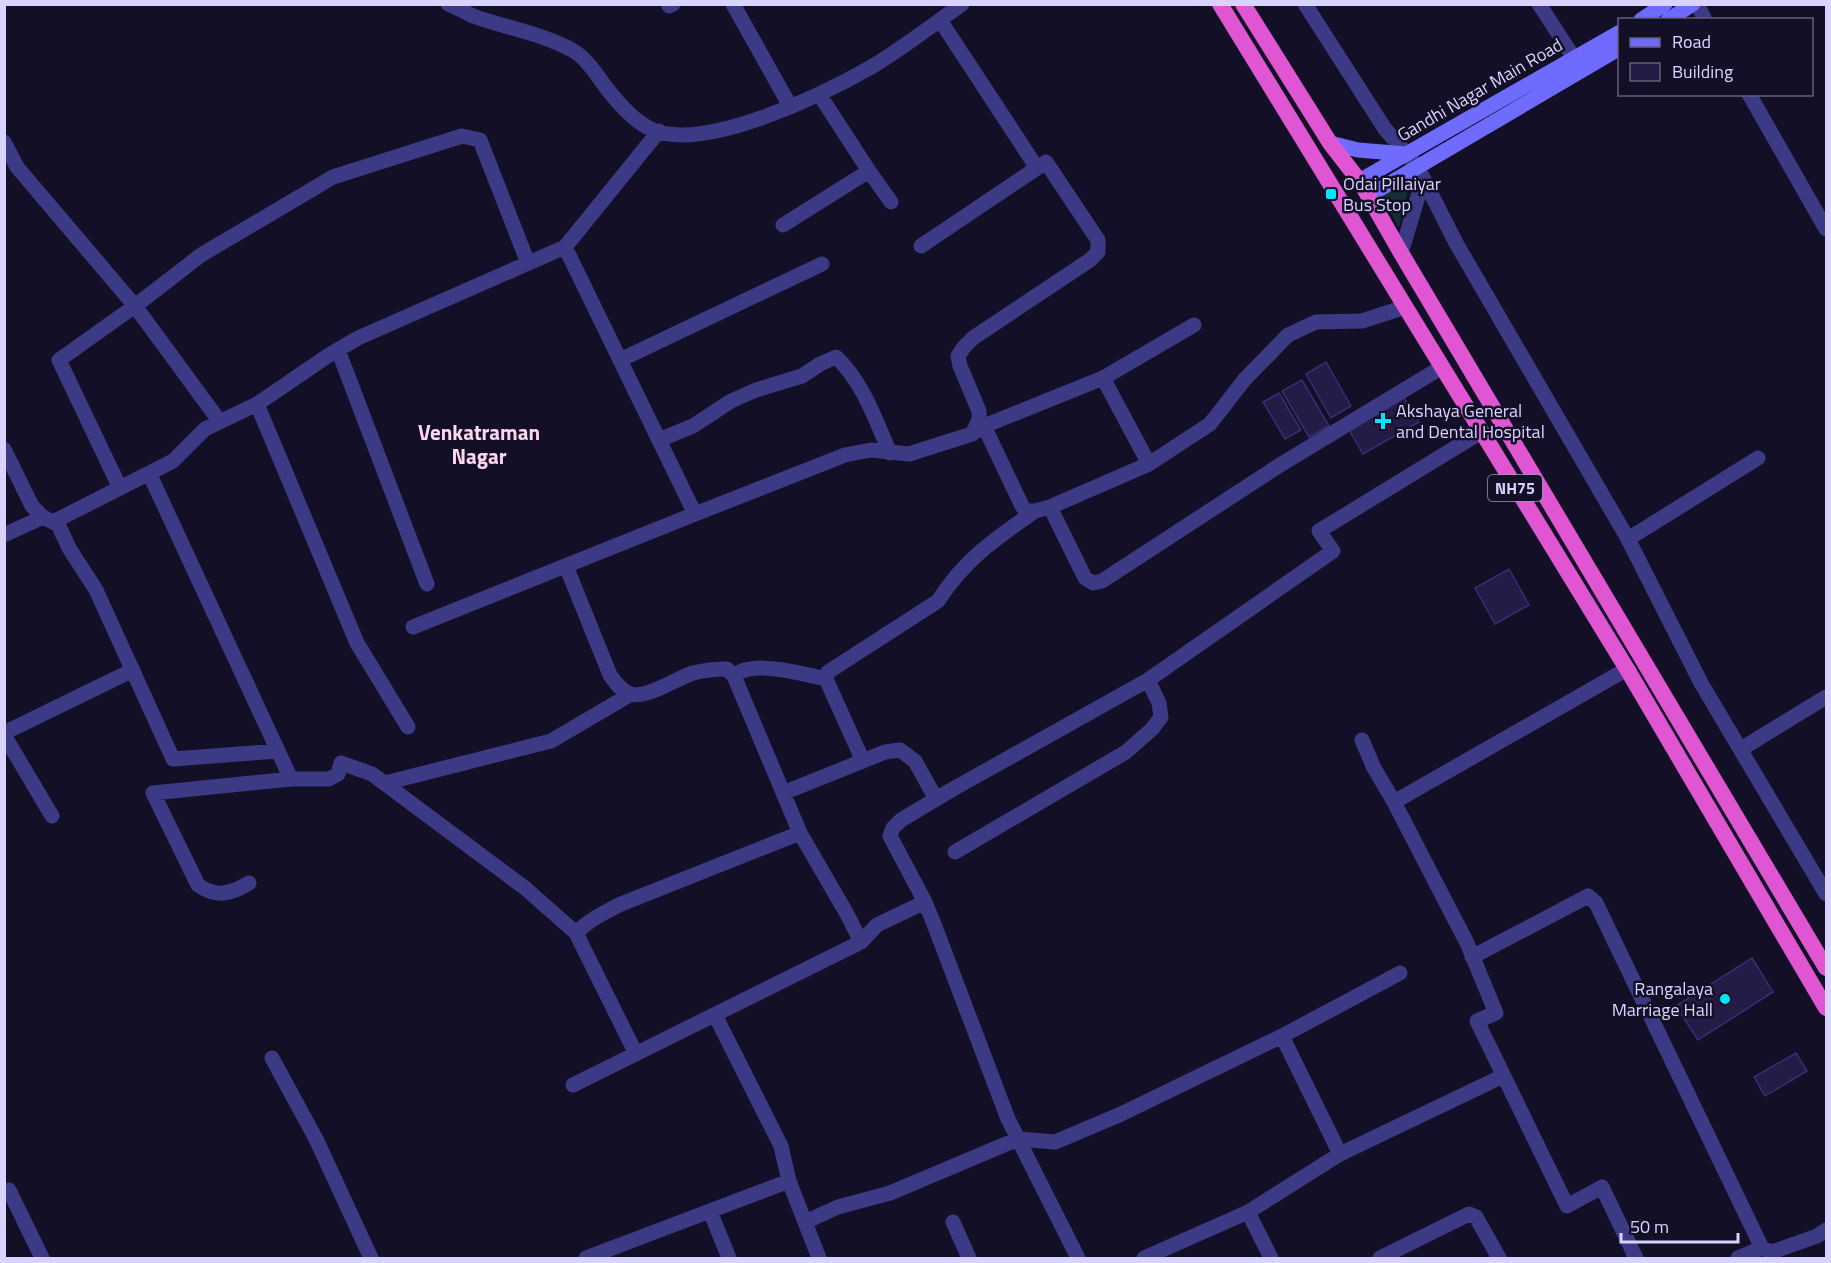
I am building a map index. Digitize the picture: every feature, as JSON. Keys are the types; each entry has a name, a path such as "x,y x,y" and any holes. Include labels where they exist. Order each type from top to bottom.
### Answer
{"highway":[{"name":"NH75","path":"1220,4 1626,669 1827,1008"},
{"name":"NH75","path":"1243,4 1330,143 1363,187 1827,968"},
{"path":"1339,196 1363,187"}],"main road":[{"path":"1644,18 1665,4"},
{"path":"1671,18 1695,4"},
{"name":"Gandhi Nagar Main Road","path":"1363,187 1407,154 1618,33"},
{"name":"Gandhi Nagar Main Road","path":"1363,187 1420,174 1618,49"},
{"path":"1330,143 1358,150 1407,154"}],"street":[{"path":"448,4 474,16 529,33 573,51 591,66 628,114 649,129 672,135 715,132 819,94 873,66 962,4"},
{"path":"474,16 487,4"},
{"path":"733,4 790,106"},
{"path":"1305,4 1384,129 1407,154 1420,174 1456,243 1628,538 1701,683 1827,894"},
{"path":"1539,4 1574,58"},
{"path":"1695,4 1704,18"},
{"path":"940,20 1037,168"},
{"path":"819,94 868,171 891,202"},
{"path":"1750,96 1827,229"},
{"path":"4,535 120,488 173,461 205,429 257,404 285,383 358,338 565,247 659,131"},
{"path":"120,488 59,360 201,255 333,177 462,136 480,140 528,263"},
{"path":"4,142 17,166 135,306 220,422"},
{"path":"921,246 1046,162 1098,240 1098,252 1090,260 973,338 958,356 979,411 978,430 1026,511 1042,509"},
{"path":"783,225 868,171"},
{"path":"1401,253 1420,174"},
{"path":"565,247 695,514"},
{"path":"620,360 822,264"},
{"path":"863,761 826,679 828,672 938,601 950,582 971,559 1005,531 1042,509 1149,464 1210,424 1245,379 1288,335 1316,322 1362,321 1406,307"},
{"path":"413,627 845,455 871,450 909,454 978,430 1103,378 1194,325"},
{"path":"338,350 427,584"},
{"path":"659,440 693,426 731,401 756,390 802,376 836,357 859,384 890,453"},
{"path":"1042,509 1085,578 1093,583 1102,581 1280,465 1442,367"},
{"path":"1103,378 1149,464"},
{"path":"257,404 357,644 408,727"},
{"path":"1078,1258 1008,1119 925,902 890,836 893,828 901,820 936,799 1148,680 1332,551 1319,531 1481,432"},
{"path":"4,449 32,506 50,518 96,590 172,759 278,751"},
{"path":"1628,538 1758,458"},
{"path":"150,473 291,779"},
{"path":"566,566 610,675 618,686 631,694"},
{"path":"385,783 551,741 631,694 643,694 692,673 727,669 734,676 800,833 861,942"},
{"path":"734,676 740,671 750,669 782,670 826,679"},
{"path":"1394,802 1626,669"},
{"path":"52,816 4,734 133,670"},
{"path":"955,852 1126,752 1141,739 1161,717 1159,703 1148,680"},
{"path":"1741,749 1827,697"},
{"path":"1362,740 1374,768 1467,943 1496,1013 1477,1021 1567,1206 1602,1187 1636,1258"},
{"path":"783,793 885,752 900,750 915,761 936,799"},
{"path":"249,883 238,890 214,894 198,885 153,794 291,779 329,779 338,774 341,763 372,774 525,888 576,933 636,1054"},
{"path":"576,933 585,923 621,904 800,833"},
{"path":"1472,957 1588,896 1596,903 1762,1248 1772,1252 1817,1236 1827,1230"},
{"path":"573,1085 861,942 877,925 925,902"},
{"path":"805,1222 838,1207 890,1193 1018,1139 1055,1142 1119,1115 1282,1036 1400,973"},
{"path":"715,1014 781,1146 789,1181 819,1258"},
{"path":"1282,1036 1340,1154"},
{"path":"272,1058 316,1139 371,1258"},
{"path":"1144,1258 1248,1212 1340,1154 1503,1076"},
{"path":"586,1258 789,1181"},
{"path":"4,1192 9,1190 42,1258"},
{"path":"710,1211 729,1258"},
{"path":"1248,1212 1271,1258"},
{"path":"1380,1258 1469,1214 1476,1217 1499,1258"},
{"path":"953,1222 969,1258"},
{"path":"1738,1258 1762,1248"}],"green space":[{"path":"1410,181 1399,228 1381,195"}],"building":[{"path":"1326,362 1351,406 1331,418 1306,374"},
{"path":"1302,380 1329,426 1309,437 1282,391"},
{"path":"1279,393 1301,430 1285,439 1263,402"},
{"path":"1403,396 1419,422 1363,454 1348,428"},
{"path":"1509,569 1529,605 1495,624 1475,588"},
{"name":"Rangalaya Marriage Hall","path":"1752,958 1773,992 1698,1040 1676,1006"},
{"path":"1796,1053 1807,1071 1765,1096 1754,1077"}],"place":[{"name":"Odai Pillaiyar Bus Stop","path":"1331,194"},
{"name":"Akshaya General and Dental Hospital","path":"1383,421"},
{"name":"Rangalaya Marriage Hall","path":"1725,999"}],"district":[{"name":"Venkatraman Nagar","path":"479,445"}]}
